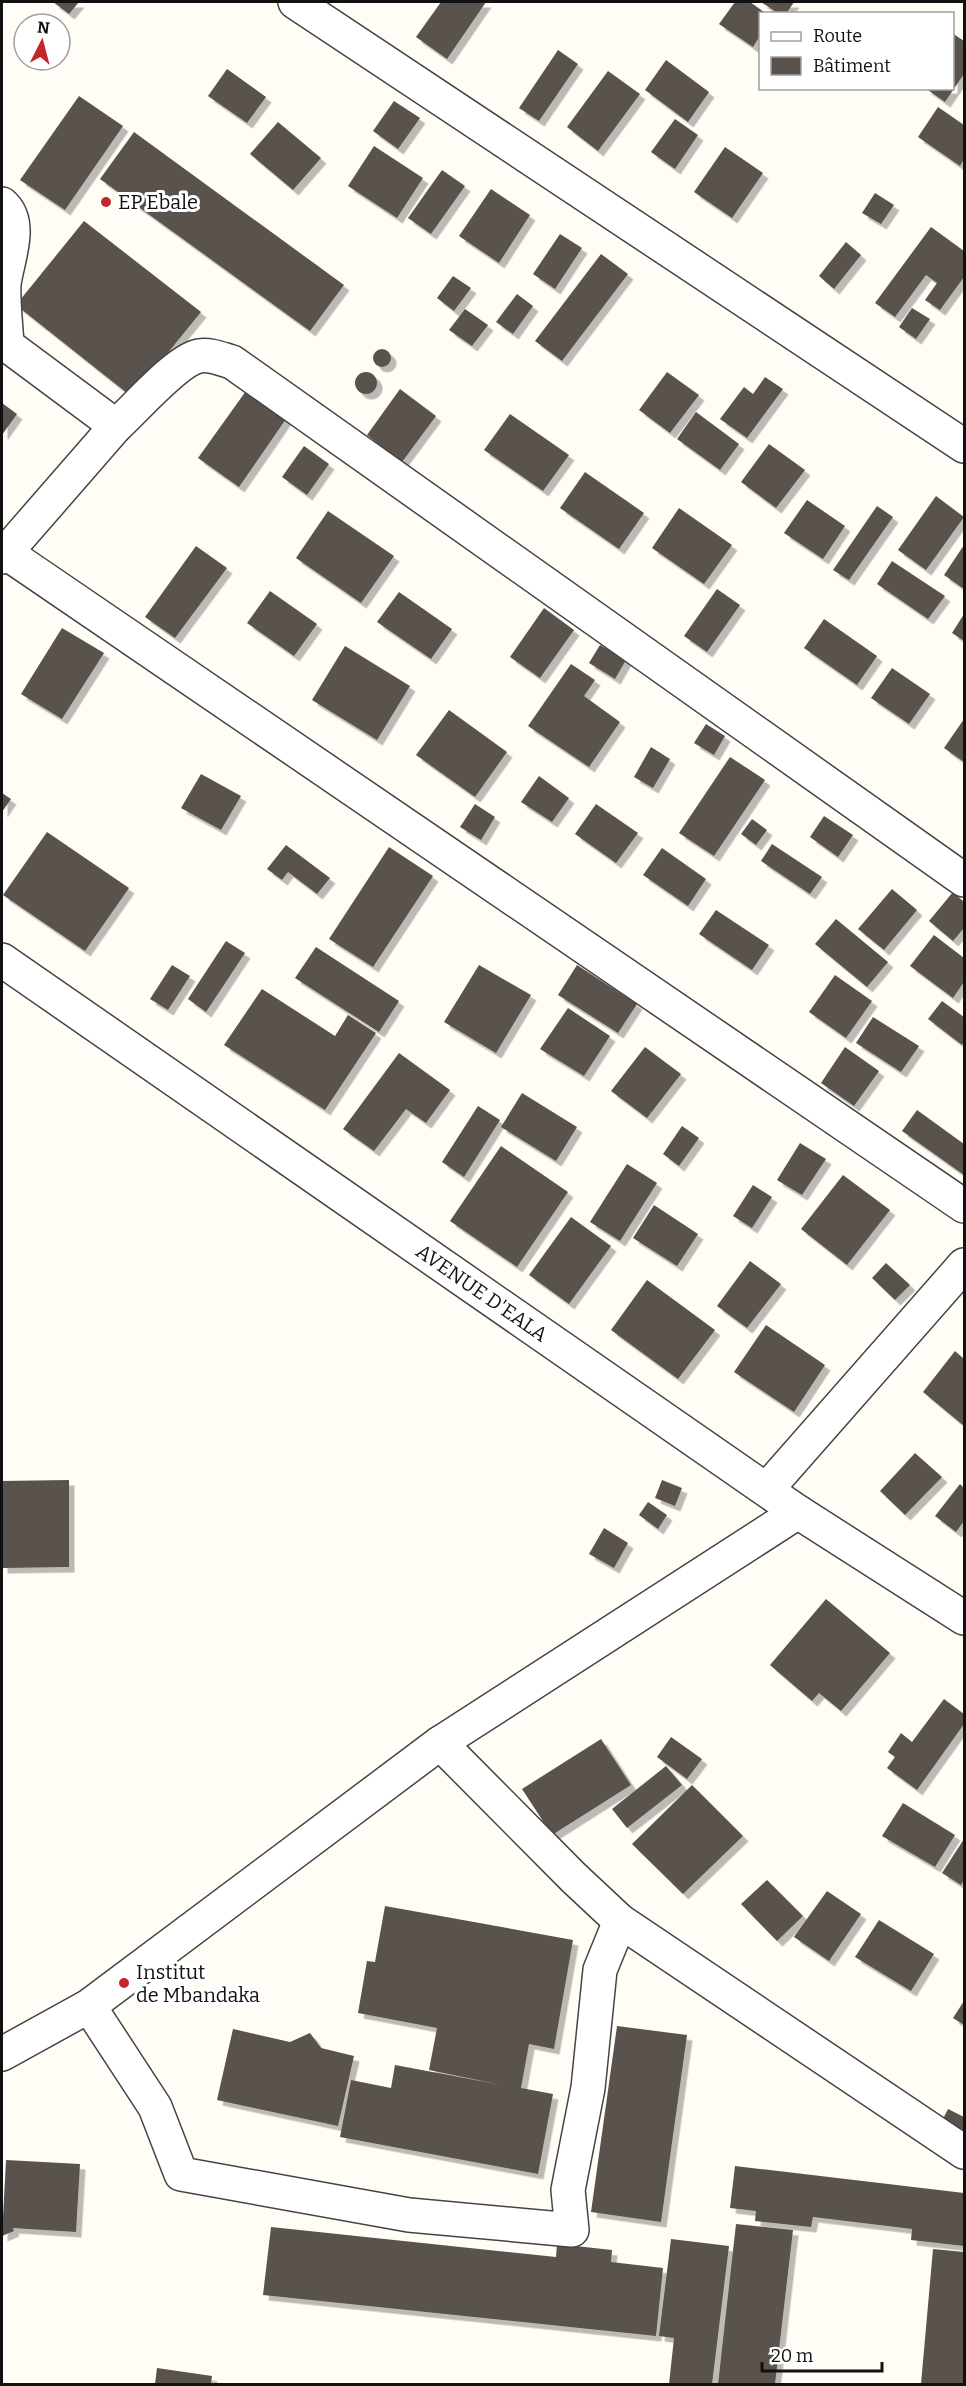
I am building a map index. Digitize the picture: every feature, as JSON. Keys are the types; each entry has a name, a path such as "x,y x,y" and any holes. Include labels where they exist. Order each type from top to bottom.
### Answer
{"street":[{"path":"295,2 964,446"},
{"path":"2,204 8,210 13,238 4,285 7,345 116,426"},
{"path":"964,880 232,362 213,356 199,356 182,363 116,426 3,553 964,1206"},
{"name":"AVENUE D'EALA","path":"2,960 798,1512 964,1618"},
{"path":"767,1489 964,1265"},
{"path":"2,2054 88,2006 441,1743 798,1512"},
{"path":"441,1743 574,1878 620,1920 964,2152"},
{"path":"88,2006 155,2107 180,2174 409,2215 572,2230 568,2190 588,2088 600,1970 620,1920"}],"building":[{"path":"53,2 79,2 71,12 66,12"},
{"path":"441,2 486,2 447,59 416,37"},
{"path":"735,2 750,2 764,12 759,12 759,38 753,47 719,24"},
{"path":"761,2 794,2 787,12 776,12"},
{"path":"954,34 964,41 964,74 954,89"},
{"path":"558,50 578,64 539,121 519,108"},
{"path":"666,60 709,92 688,122 645,90"},
{"path":"227,69 266,97 247,123 208,96"},
{"path":"608,71 640,94 598,151 567,127"},
{"path":"928,90 953,90 945,102"},
{"path":"79,96 123,126 65,210 20,180"},
{"path":"394,101 420,118 398,149 373,131"},
{"path":"938,107 964,125 964,159 960,166 918,137"},
{"path":"675,119 698,135 675,169 651,152"},
{"path":"278,122 321,158 293,190 250,154"},
{"path":"134,132 344,285 310,331 100,179"},
{"path":"374,146 423,178 397,218 348,186"},
{"path":"725,147 763,173 732,218 694,192"},
{"path":"442,170 465,186 431,234 408,218"},
{"path":"491,189 530,215 499,263 459,236"},
{"path":"875,193 894,205 881,224 862,213"},
{"path":"84,221 201,312 132,397 16,305"},
{"path":"931,227 964,251 964,277 940,310 925,300 937,283 926,275 895,317 875,303"},
{"path":"560,234 582,248 555,289 533,274"},
{"path":"846,242 861,255 834,289 819,276"},
{"path":"601,254 628,274 562,361 535,341"},
{"path":"453,276 471,288 454,311 437,298"},
{"path":"517,294 533,306 513,334 496,322"},
{"path":"912,308 930,319 916,339 899,327"},
{"path":"465,309 488,325 472,346 449,330"},
{"path":"382,349 388,352 391,358 388,364 382,367 376,364 373,358 376,352"},
{"path":"366,372 374,375 377,383 374,391 366,394 358,391 355,383 358,375"},
{"path":"667,372 699,395 670,433 639,410"},
{"path":"765,377 783,389 747,438 720,419 744,387 753,394"},
{"path":"400,389 436,416 402,462 367,435"},
{"path":"246,391 286,419 239,487 198,458"},
{"path":"2,403 17,414 2,435"},
{"path":"696,412 739,444 720,470 677,439"},
{"path":"510,414 569,455 543,491 484,450"},
{"path":"769,444 805,470 776,508 741,482"},
{"path":"304,446 329,464 307,495 282,477"},
{"path":"585,472 644,513 619,549 560,508"},
{"path":"936,496 964,517 926,570 898,550"},
{"path":"807,500 845,526 823,559 784,533"},
{"path":"877,506 893,517 849,580 833,570"},
{"path":"679,508 732,545 704,584 652,548"},
{"path":"328,511 394,556 361,603 296,558"},
{"path":"964,545 964,589 944,575"},
{"path":"196,546 227,568 175,638 145,617"},
{"path":"892,561 945,596 928,619 877,584"},
{"path":"717,589 740,605 707,652 684,636"},
{"path":"270,591 317,624 294,656 247,623"},
{"path":"399,592 452,629 431,659 377,622"},
{"path":"544,608 574,630 540,678 510,657"},
{"path":"964,614 964,641 952,633"},
{"path":"824,619 877,656 857,685 804,648"},
{"path":"62,628 104,653 62,719 21,694"},
{"path":"600,645 626,660 615,679 589,663"},
{"path":"345,646 410,686 377,740 312,700"},
{"path":"571,664 595,680 584,696 620,722 589,767 528,726"},
{"path":"892,668 930,694 909,724 871,698"},
{"path":"449,710 507,752 475,797 416,755"},
{"path":"964,719 964,762 944,748"},
{"path":"706,724 725,736 714,755 694,743"},
{"path":"651,747 670,759 653,788 634,777"},
{"path":"730,757 765,780 714,856 679,833"},
{"path":"201,774 241,796 221,830 181,808"},
{"path":"539,776 569,798 552,822 521,802"},
{"path":"2,793 11,799 2,812"},
{"path":"475,804 495,817 481,840 460,827"},
{"path":"596,804 638,833 616,863 575,834"},
{"path":"824,816 853,835 838,857 810,837"},
{"path":"752,819 767,830 756,845 741,834"},
{"path":"47,832 129,888 85,951 3,895"},
{"path":"772,844 822,877 810,894 761,861"},
{"path":"286,845 330,878 317,894 288,872 282,880 267,869"},
{"path":"389,847 433,876 373,967 329,939"},
{"path":"662,848 706,879 688,906 643,875"},
{"path":"892,889 917,910 884,950 858,929"},
{"path":"953,892 964,902 964,928 953,941 929,921"},
{"path":"716,910 769,945 752,970 699,934"},
{"path":"836,919 888,962 867,987 815,944"},
{"path":"934,935 964,958 964,982 953,998 910,966"},
{"path":"226,941 245,953 206,1012 188,999"},
{"path":"316,947 399,1001 379,1032 295,978"},
{"path":"172,965 190,976 168,1010 150,999"},
{"path":"479,965 531,995 496,1053 444,1022"},
{"path":"577,965 637,1004 618,1033 558,995"},
{"path":"835,975 872,1001 846,1038 809,1012"},
{"path":"262,989 335,1036 348,1015 376,1033 325,1110 224,1045"},
{"path":"942,1001 964,1017 962,1045 928,1019"},
{"path":"568,1008 610,1036 584,1076 540,1049"},
{"path":"873,1017 919,1046 901,1072 856,1043"},
{"path":"645,1047 681,1074 647,1118 611,1091"},
{"path":"845,1047 879,1071 854,1106 821,1083"},
{"path":"399,1053 450,1090 426,1123 406,1109 374,1151 343,1129"},
{"path":"522,1093 577,1127 556,1161 501,1127"},
{"path":"478,1106 500,1120 464,1177 442,1162"},
{"path":"917,1110 964,1144 964,1175 902,1131"},
{"path":"682,1126 699,1138 679,1166 663,1154"},
{"path":"800,1143 826,1159 802,1195 777,1180"},
{"path":"501,1146 568,1192 517,1267 450,1221"},
{"path":"627,1164 657,1183 620,1241 590,1222"},
{"path":"843,1175 890,1210 847,1265 801,1229"},
{"path":"753,1185 772,1197 752,1228 733,1216"},
{"path":"654,1205 698,1234 677,1266 633,1238"},
{"path":"571,1217 611,1246 569,1304 529,1275"},
{"path":"750,1261 781,1284 747,1328 717,1306"},
{"path":"886,1263 910,1285 895,1300 872,1278"},
{"path":"647,1280 715,1330 678,1379 611,1330"},
{"path":"766,1325 825,1365 794,1412 734,1372"},
{"path":"955,1351 964,1359 964,1426 923,1392"},
{"path":"915,1453 942,1477 905,1515 880,1491"},
{"path":"69,1480 69,1567 2,1568 2,1481"},
{"path":"662,1480 682,1488 675,1506 655,1498"},
{"path":"960,1484 964,1488 964,1521 956,1532 935,1516"},
{"path":"648,1502 667,1515 658,1529 639,1515"},
{"path":"604,1528 628,1543 614,1568 589,1554"},
{"path":"826,1599 890,1653 841,1711 819,1693 812,1701 770,1665"},
{"path":"944,1699 964,1714 964,1724 917,1790 887,1768 895,1757 888,1752 901,1733 912,1742"},
{"path":"671,1737 702,1759 687,1779 657,1757"},
{"path":"601,1739 631,1785 552,1835 522,1789"},
{"path":"666,1766 682,1785 627,1828 612,1809"},
{"path":"692,1785 743,1836 683,1894 632,1844"},
{"path":"903,1803 955,1835 935,1867 882,1836"},
{"path":"964,1839 964,1880 961,1885 942,1873"},
{"path":"767,1880 803,1916 777,1941 741,1904"},
{"path":"827,1891 861,1914 829,1961 794,1937"},
{"path":"385,1906 573,1940 554,2049 529,2044 521,2088 553,2094 538,2174 340,2137 351,2080 391,2088 395,2065 502,2085 429,2070 437,2028 358,2013 367,1961 375,1962"},
{"path":"879,1920 934,1954 911,1991 855,1957"},
{"path":"964,2001 964,2025 953,2018"},
{"path":"617,2026 687,2035 661,2222 591,2212"},
{"path":"233,2029 290,2042 310,2033 321,2048 354,2056 338,2126 217,2100"},
{"path":"948,2109 964,2117 964,2142 938,2129"},
{"path":"6,2160 80,2164 76,2232 13,2228 14,2231 2,2236"},
{"path":"735,2166 964,2193 964,2246 911,2240 912,2229 813,2217 811,2227 755,2221 756,2211 730,2208"},
{"path":"736,2224 793,2230 775,2384 718,2384"},
{"path":"271,2227 556,2257 557,2244 612,2250 611,2262 663,2268 656,2336 263,2295"},
{"path":"671,2239 729,2246 712,2384 669,2384 674,2338 659,2336"},
{"path":"933,2249 964,2252 964,2384 921,2384"},
{"path":"157,2368 212,2376 211,2384 155,2384"}],"place":[{"name":"EP Ebale","path":"106,202"},
{"name":"Institut de Mbandaka","path":"124,1983"}]}
